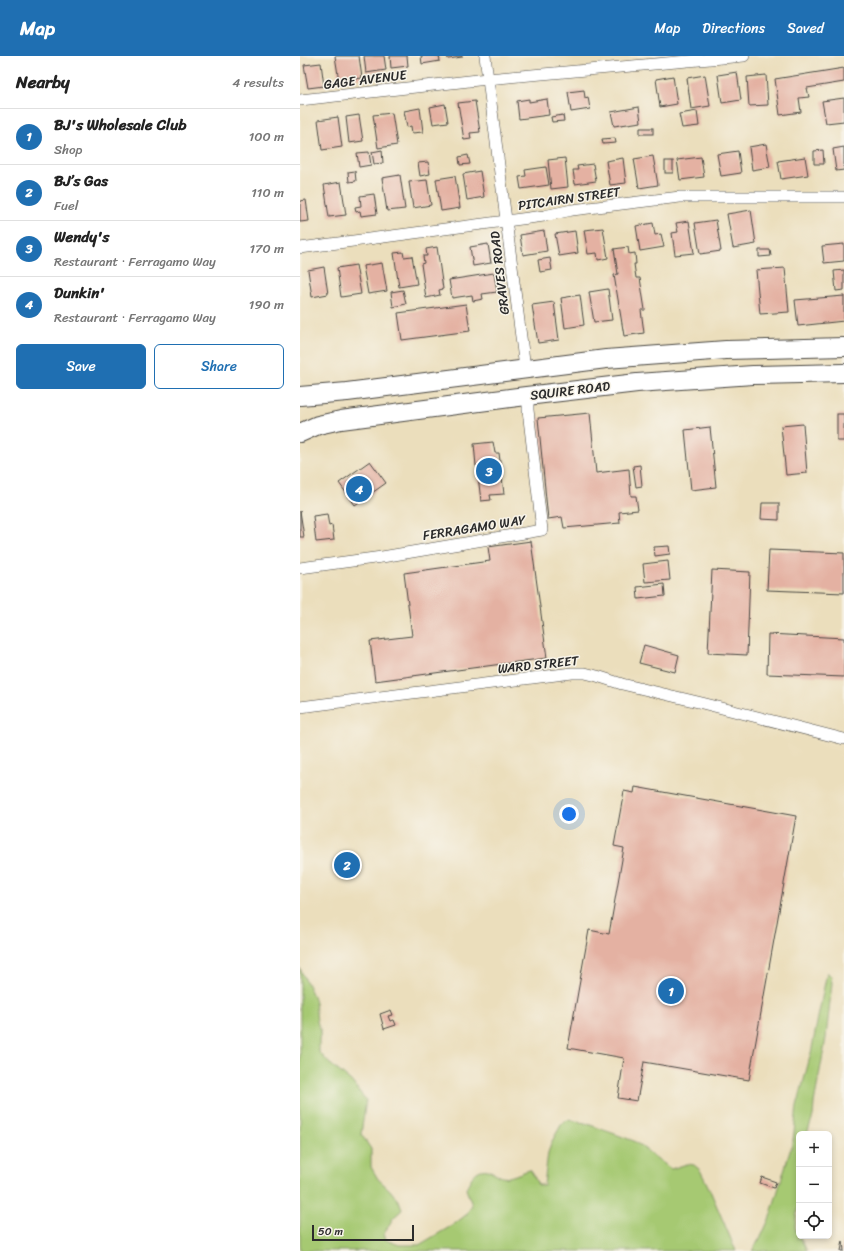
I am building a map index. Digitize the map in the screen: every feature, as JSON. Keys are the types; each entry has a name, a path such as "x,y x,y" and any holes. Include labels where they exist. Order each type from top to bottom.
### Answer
{"highway":[{"name":"SQUIRE ROAD","path":"300,396 347,392 525,368 606,359 683,352 756,348 844,346"},
{"name":"SQUIRE ROAD","path":"300,433 325,423 346,419 609,386 684,379 844,373"}],"street":[{"name":"GRAVES ROAD","path":"484,56 525,368"},
{"name":"GAGE AVENUE","path":"300,100 487,79 744,56"},
{"name":"PITCAIRN STREET","path":"300,248 544,216 572,210 680,197 844,196"},
{"name":"FERRAGAMO WAY","path":"300,568 382,557 542,530 528,410 528,395"},
{"name":"WARD STREET","path":"300,707 572,673 585,673 622,684 844,739"}],"green space":[{"path":"300,968 315,1003 317,1021 321,1031 319,1039 319,1052 329,1063 351,1081 366,1100 361,1134 371,1149 371,1167 378,1179 390,1190 400,1203 402,1210 393,1218 384,1234 386,1240 399,1245 419,1245 453,1225 466,1215 472,1205 466,1189 472,1177 478,1171 491,1171 505,1177 530,1170 538,1185 544,1185 548,1153 551,1143 561,1125 565,1121 569,1120 585,1123 634,1141 671,1169 687,1164 694,1165 700,1170 709,1188 736,1251 301,1251"},
{"path":"827,972 831,976 832,983 826,1038 813,1116 808,1131 796,1131 796,1239 801,1239 807,1251 752,1251 762,1235 770,1217 793,1141 797,1106 811,1053"}],"building":[{"path":"335,56 359,56 362,78 339,81"},
{"path":"364,56 384,56 386,70 366,73"},
{"path":"390,56 407,56 408,66 391,68"},
{"path":"421,56 439,56 440,61 422,64"},
{"path":"447,56 462,56 462,57 448,59"},
{"path":"321,63 324,86 308,88 304,65"},
{"path":"844,68 844,82 807,88 809,97 799,98 801,112 780,115 775,79"},
{"path":"737,72 741,100 722,103 718,75"},
{"path":"705,75 710,106 691,109 687,78"},
{"path":"766,75 768,105 749,106 747,77"},
{"path":"673,76 677,104 660,107 656,79"},
{"path":"584,90 585,98 588,97 590,109 571,112 568,92"},
{"path":"844,98 844,121 826,123 822,101"},
{"path":"529,99 529,102 547,99 549,115 519,119 517,101"},
{"path":"475,101 480,132 470,133 471,139 464,140 458,103"},
{"path":"445,104 448,122 433,124 430,107"},
{"path":"639,107 641,122 614,126 611,112"},
{"path":"420,108 423,132 412,133 411,126 407,127 404,111"},
{"path":"697,111 699,126 682,128 679,114"},
{"path":"392,113 397,145 378,148 373,115"},
{"path":"359,115 363,141 349,143 346,117"},
{"path":"563,115 564,121 552,122 551,117"},
{"path":"338,117 342,147 322,150 318,120"},
{"path":"640,128 653,128 653,134 640,134"},
{"path":"615,138 616,143 603,144 602,139"},
{"path":"766,144 770,167 752,170 749,147"},
{"path":"844,147 844,170 836,171 833,149"},
{"path":"382,150 383,163 374,164 372,152"},
{"path":"823,150 824,164 814,164 814,151"},
{"path":"738,151 741,173 721,176 717,154"},
{"path":"369,152 371,165 359,167 357,153"},
{"path":"468,155 470,164 460,165 459,157"},
{"path":"653,156 658,185 639,188 634,159"},
{"path":"701,157 704,177 680,180 677,160"},
{"path":"805,157 808,175 781,179 778,161"},
{"path":"565,158 568,187 551,189 548,160"},
{"path":"623,158 626,183 610,185 606,161"},
{"path":"665,161 673,161 673,173 665,173"},
{"path":"428,162 430,174 420,176 418,163"},
{"path":"593,164 596,181 575,184 573,170 578,170 577,166"},
{"path":"546,167 549,185 521,189 519,177 526,176 525,170"},
{"path":"355,171 356,181 349,182 348,172"},
{"path":"480,171 484,197 467,200 463,174"},
{"path":"400,175 405,209 387,211 382,178"},
{"path":"455,176 460,208 441,211 436,179"},
{"path":"427,180 431,205 413,208 409,182"},
{"path":"341,182 346,215 329,217 324,185"},
{"path":"374,194 377,214 361,216 360,211 356,212 355,207 361,206 360,196"},
{"path":"306,200 309,221 300,222 300,201"},
{"path":"751,210 756,244 733,248 727,214"},
{"path":"716,220 721,251 700,254 695,223"},
{"path":"689,221 694,253 675,255 672,233 678,232 676,223"},
{"path":"653,223 655,235 661,234 664,247 640,251 636,226"},
{"path":"603,228 608,258 598,260 597,253 588,254 584,230"},
{"path":"544,231 547,251 523,255 520,235"},
{"path":"575,231 578,253 559,256 555,234"},
{"path":"488,244 491,263 473,266 470,247"},
{"path":"844,244 844,261 824,263 822,246"},
{"path":"437,247 443,289 439,290 440,295 426,298 421,264 424,263 423,256 427,256 426,249"},
{"path":"628,247 629,254 635,253 636,264 634,264 636,278 640,278 645,310 641,310 644,333 624,336 614,275 618,274 614,249"},
{"path":"759,250 770,250 771,256 759,257"},
{"path":"403,252 404,257 412,256 417,284 399,287 394,253"},
{"path":"550,258 552,270 540,272 538,260"},
{"path":"382,263 387,291 368,294 363,266"},
{"path":"356,265 361,294 341,297 337,268"},
{"path":"324,267 328,294 312,297 308,270"},
{"path":"785,268 789,312 760,314 756,270"},
{"path":"844,270 844,290 836,291 834,271"},
{"path":"494,273 497,292 482,294 483,299 473,301 472,295 452,298 449,280"},
{"path":"608,289 612,320 594,322 589,292"},
{"path":"403,290 406,304 393,307 391,292"},
{"path":"580,295 584,325 565,328 561,298"},
{"path":"844,296 844,321 798,326 795,300"},
{"path":"554,302 559,340 538,343 532,305"},
{"path":"466,304 470,331 402,340 398,313"},
{"path":"590,413 596,473 629,469 631,496 636,496 638,510 619,512 620,523 564,528 562,517 548,519 538,418"},
{"path":"837,414 844,414 844,441 837,441"},
{"path":"803,424 807,473 786,475 781,426"},
{"path":"710,427 716,487 691,490 685,430"},
{"path":"493,442 495,453 499,453 504,494 490,495 491,500 481,501 478,476 481,476 480,466 476,466 474,444"},
{"path":"370,461 386,483 355,505 339,483"},
{"path":"640,465 642,486 636,487 633,466"},
{"path":"762,503 779,503 779,520 761,519"},
{"path":"300,511 304,537 300,537"},
{"path":"327,514 329,526 332,525 334,540 316,542 313,516"},
{"path":"531,541 547,658 375,681 370,641 412,636 404,573 490,561 488,547"},
{"path":"669,546 670,554 655,556 654,547"},
{"path":"769,550 844,553 844,593 767,590"},
{"path":"668,561 670,580 645,582 643,564"},
{"path":"712,570 750,572 747,655 708,653"},
{"path":"664,584 665,596 638,599 637,587"},
{"path":"768,634 844,638 844,677 767,674"},
{"path":"644,645 679,655 675,672 639,663"},
{"path":"635,787 796,816 749,1080 644,1062 637,1101 618,1098 624,1058 568,1048 589,930 609,934 624,848 614,846 624,791 634,793"},
{"path":"391,1010 393,1015 388,1016 390,1021 394,1020 396,1025 384,1029 380,1014"},
{"path":"762,1177 776,1182 774,1188 760,1183"},
{"path":"843,1241 844,1251 841,1251"}],"place":[{"name":"Wendy's","path":"489,471"},
{"name":"Dunkin'","path":"359,489"},
{"name":"BJ’s Gas","path":"347,865"},
{"name":"BJ's Wholesale Club","path":"671,991"}]}
